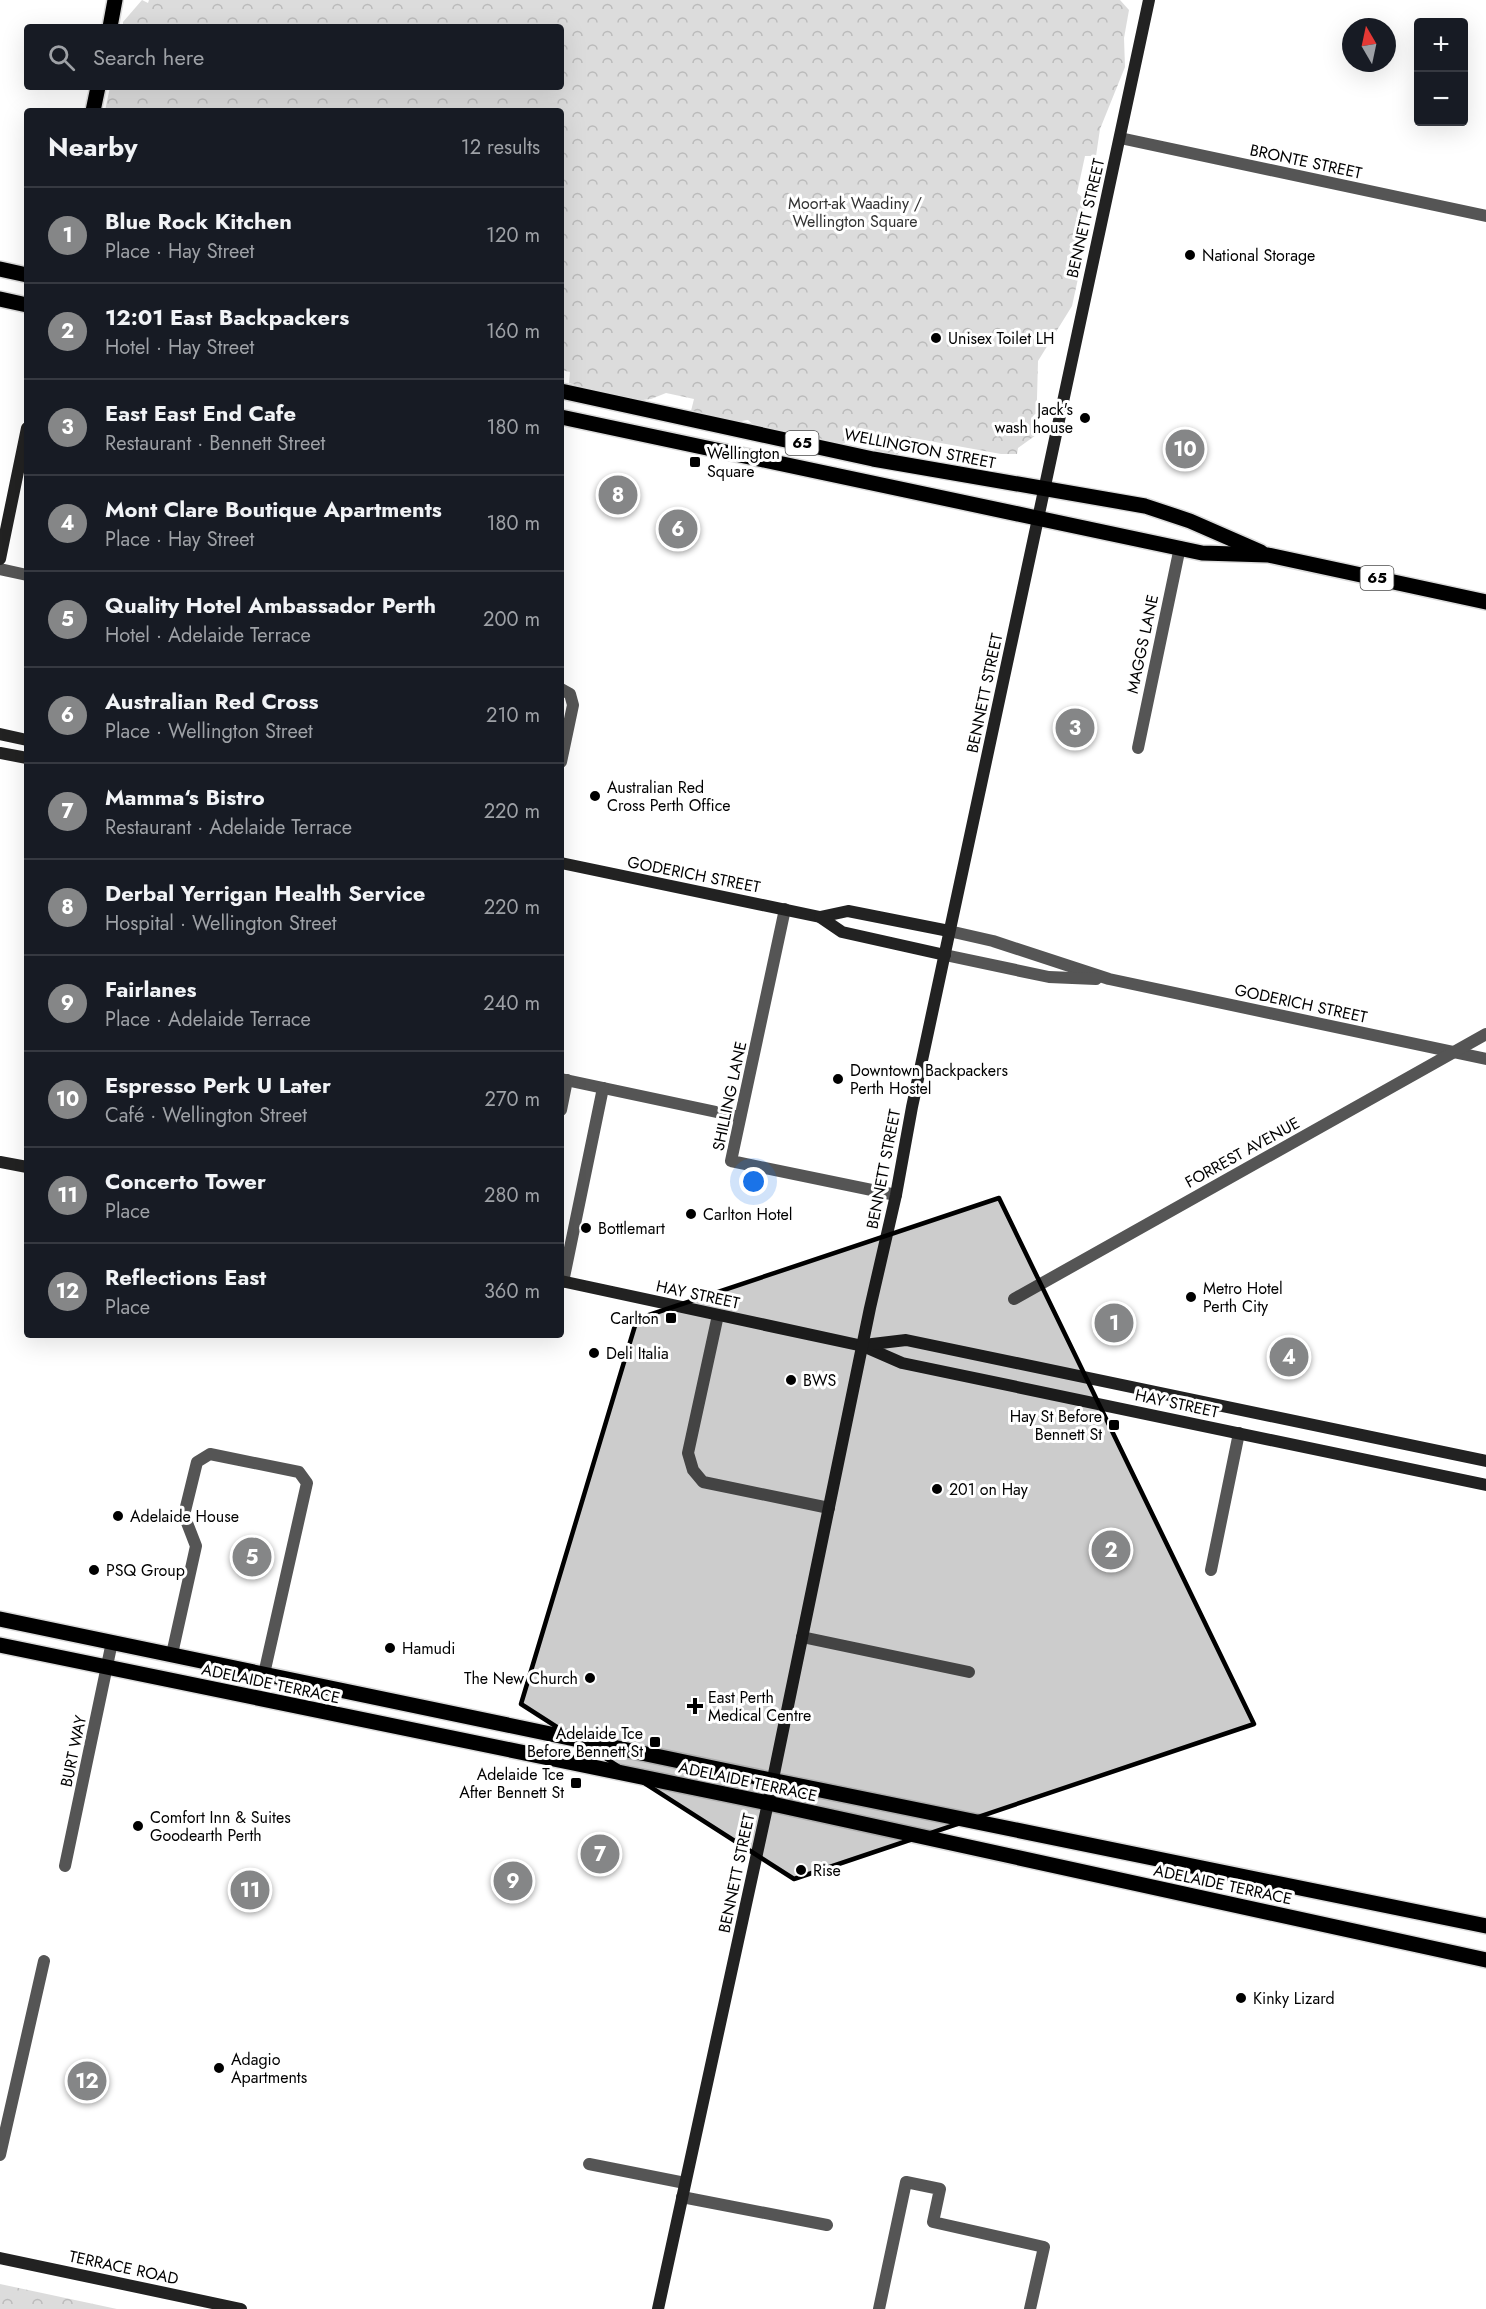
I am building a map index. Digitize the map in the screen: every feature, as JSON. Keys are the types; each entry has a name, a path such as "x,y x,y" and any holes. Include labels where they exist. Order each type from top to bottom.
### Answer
{"main road":[{"path":"111,24 115,0"},
{"name":"BENNETT STREET","path":"658,2309 768,1803 771,1780 896,1195 912,1107 1149,0"},
{"path":"94,108 97,90"},
{"path":"0,269 24,274"},
{"path":"0,299 24,304"},
{"name":"WELLINGTON STREET","path":"564,392 873,459 1089,495 1161,510 1268,555"},
{"name":"WELLINGTON STREET","path":"564,418 1202,553 1268,555 1486,602"},
{"path":"0,559 3,527 24,440"},
{"path":"0,734 24,739"},
{"path":"0,753 24,757"},
{"name":"GODERICH STREET","path":"564,864 820,917 842,932 945,955"},
{"name":"GODERICH STREET","path":"820,917 848,911 949,932"},
{"path":"0,1162 24,1166"},
{"name":"HAY STREET","path":"564,1282 863,1346 902,1363 1486,1485"},
{"name":"HAY STREET","path":"863,1346 906,1340 1486,1461"},
{"name":"ADELAIDE TERRACE","path":"0,1618 771,1780 1486,1926"},
{"name":"ADELAIDE TERRACE","path":"0,1645 768,1803 1486,1960"},
{"name":"TERRACE ROAD","path":"0,2258 241,2309"}],"street":[{"name":"BRONTE STREET","path":"1120,138 1486,216"},
{"name":"MAGGS LANE","path":"1138,748 1179,547"},
{"path":"0,569 24,574"},
{"path":"564,691 570,694 573,705 564,748"},
{"name":"SHILLING LANE","path":"785,909 731,1161 896,1195"},
{"name":"GODERICH STREET","path":"949,932 1003,944 1109,979 1486,1059"},
{"name":"GODERICH STREET","path":"945,955 1049,977 1109,979"},
{"name":"FORREST AVENUE","path":"1014,1299 1486,1034"},
{"path":"564,1080 740,1117"},
{"path":"564,1273 603,1088"},
{"path":"718,1315 688,1453 693,1470 703,1482 829,1508"},
{"path":"1211,1569 1239,1433"},
{"path":"172,1654 196,1546 184,1515 197,1462 210,1454 299,1472 307,1483 264,1674"},
{"path":"802,1637 969,1672"},
{"name":"BURT WAY","path":"65,1866 112,1642"},
{"path":"0,2155 44,1961"},
{"path":"589,2164 685,2183"},
{"path":"879,2309 906,2182 940,2189 933,2223 1044,2247 1030,2309"},
{"path":"682,2197 827,2225"}],"highlighted area":[{"path":"999,1198 1254,1724 794,1879 521,1704 637,1319"}],"green space":[{"name":"Moort-ak Waadiny / Wellington Square","path":"142,0 148,3 149,0 1120,0 1129,10 1124,38 1125,67 1100,129 1096,156 1085,156 1077,193 1086,200 1079,274 1072,306 1038,361 1036,435 1018,448 1017,454 1001,454 913,438 891,461 878,454 868,441 858,438 839,445 794,433 762,433 748,420 723,424 691,411 694,399 666,393 651,399 635,401 569,383 570,372 564,371 564,108 106,108 109,90 564,90 564,24 123,24"},
{"path":"0,2284 117,2309 0,2309"}],"place":[{"name":"National Storage","path":"1190,255"},
{"name":"Unisex Toilet LH","path":"936,338"},
{"name":"Jack's wash house","path":"1085,418"},
{"name":"Espresso Perk U Later","path":"1185,449"},
{"name":"Wellington Square","path":"695,462"},
{"name":"Derbal Yerrigan Health Service","path":"618,495"},
{"name":"Australian Red Cross","path":"678,529"},
{"name":"East East End Cafe","path":"1075,728"},
{"name":"Australian Red Cross Perth Office","path":"595,796"},
{"name":"Downtown Backpackers Perth Hostel","path":"838,1079"},
{"name":"Carlton Hotel","path":"691,1214"},
{"name":"Bottlemart","path":"586,1228"},
{"name":"Metro Hotel Perth City","path":"1191,1297"},
{"name":"Carlton","path":"671,1318"},
{"name":"Blue Rock Kitchen","path":"1114,1323"},
{"name":"Deli Italia","path":"594,1353"},
{"name":"Mont Clare Boutique Apartments","path":"1289,1357"},
{"name":"BWS","path":"791,1380"},
{"name":"Hay St Before Bennett St","path":"1114,1425"},
{"name":"201 on Hay","path":"937,1489"},
{"name":"Adelaide House","path":"118,1516"},
{"name":"12:01 East Backpackers","path":"1111,1550"},
{"name":"Quality Hotel Ambassador Perth","path":"252,1557"},
{"name":"PSQ Group","path":"94,1570"},
{"name":"Hamudi","path":"390,1648"},
{"name":"The New Church","path":"590,1678"},
{"name":"East Perth Medical Centre","path":"695,1706"},
{"name":"Adelaide Tce Before Bennett St","path":"655,1742"},
{"name":"Adelaide Tce After Bennett St","path":"576,1783"},
{"name":"Comfort Inn & Suites Goodearth Perth","path":"138,1826"},
{"name":"Mamma‘s Bistro","path":"600,1854"},
{"name":"Rise","path":"801,1870"},
{"name":"Fairlanes","path":"513,1881"},
{"name":"Concerto Tower","path":"250,1890"},
{"name":"Kinky Lizard","path":"1241,1998"},
{"name":"Adagio Apartments","path":"219,2068"},
{"name":"Reflections East","path":"87,2081"}]}
